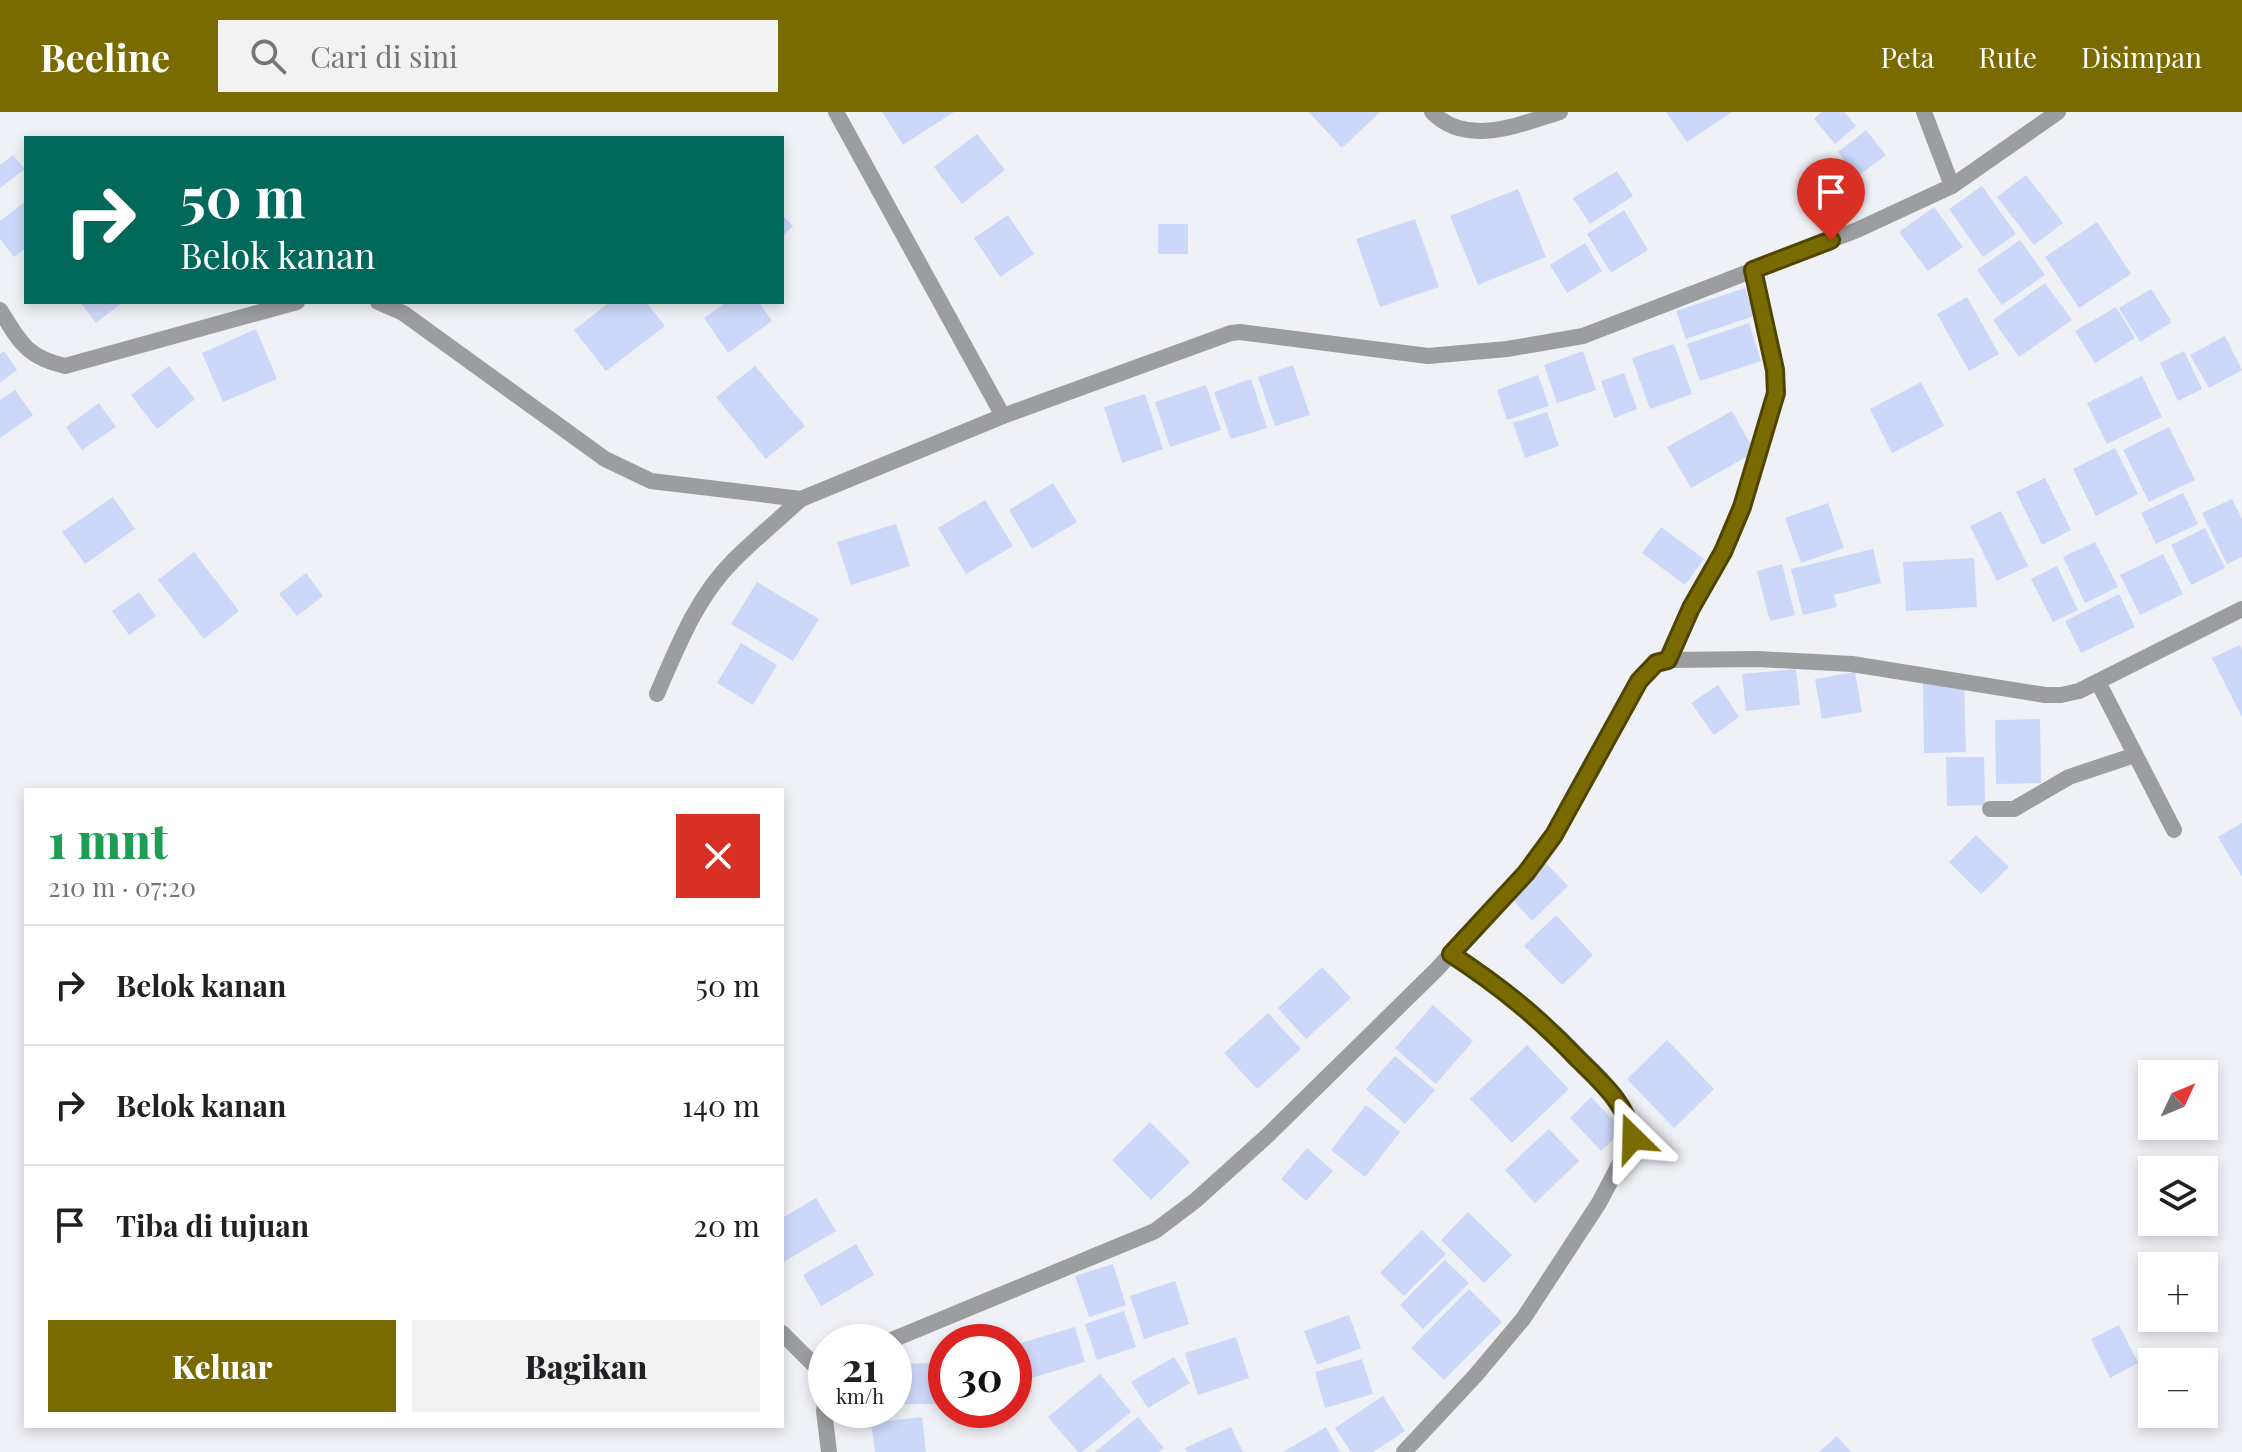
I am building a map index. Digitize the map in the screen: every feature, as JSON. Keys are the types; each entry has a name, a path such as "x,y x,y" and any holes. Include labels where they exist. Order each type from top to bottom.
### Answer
{"street":[{"path":"836,112 1003,416"},
{"path":"1432,112 1457,128 1499,131 1560,112"},
{"path":"1924,112 1952,186"},
{"path":"657,694 682,635 710,590 731,563 801,499 1003,416 1231,333 1428,356 1507,349 1583,336 1857,230 1952,186 2058,112"},
{"path":"1668,660 1691,608 1723,552 1742,507 1776,393 1775,370 1753,270"},
{"path":"0,310 23,347 36,357 65,366 290,304"},
{"path":"383,304 403,313 605,459 651,481 801,499"},
{"path":"912,1332 1155,1231 1196,1200 1267,1136 1451,954 1526,873 1554,835 1639,681 1656,663 1668,660 1758,659 1852,664 2061,695 2098,682 2242,609"},
{"path":"2098,682 2174,830"},
{"path":"1990,809 2014,809 2069,777 2135,755"},
{"path":"1404,1452 1523,1319 1599,1203 1633,1138 1630,1121 1617,1099 1540,1020 1499,986 1451,954"},
{"path":"784,1335 808,1359"},
{"path":"826,1428 829,1452"}],"building":[{"path":"882,112 954,112 903,145"},
{"path":"1309,112 1380,112 1342,148"},
{"path":"1666,112 1732,112 1687,142"},
{"path":"1822,112 1844,112 1856,126 1835,144 1814,119"},
{"path":"1866,130 1886,155 1857,177 1838,152"},
{"path":"977,134 1005,170 962,204 934,167"},
{"path":"13,155 24,170 0,188 0,165"},
{"path":"1617,171 1633,196 1590,224 1573,198"},
{"path":"2026,175 2063,223 2034,245 1997,197"},
{"path":"1982,186 2016,234 1983,257 1949,209"},
{"path":"1518,189 1546,257 1478,285 1450,216"},
{"path":"24,203 24,250 14,257 0,239 0,221"},
{"path":"1934,207 1963,247 1928,271 1899,232"},
{"path":"1624,210 1648,250 1611,273 1587,234"},
{"path":"1008,215 1034,254 1000,277 974,238"},
{"path":"784,217 793,226 784,235"},
{"path":"1415,219 1439,287 1380,307 1356,239"},
{"path":"2097,222 2131,274 2079,308 2045,257"},
{"path":"1158,224 1188,224 1188,254 1158,254"},
{"path":"2020,240 2045,275 2002,305 1977,270"},
{"path":"1585,243 1602,271 1567,293 1550,265"},
{"path":"2045,283 2072,320 2019,357 1993,320"},
{"path":"1745,288 1754,316 1686,339 1676,311"},
{"path":"2151,289 2172,322 2140,342 2119,308"},
{"path":"1967,297 1999,354 1969,371 1937,314"},
{"path":"82,304 120,304 96,323"},
{"path":"607,304 648,304 665,326 606,371 574,330"},
{"path":"724,304 760,304 772,321 728,353 704,318"},
{"path":"2116,307 2135,338 2095,363 2075,331"},
{"path":"1749,323 1761,361 1700,381 1687,344"},
{"path":"256,329 277,379 223,402 202,353"},
{"path":"2225,336 2242,370 2209,388 2190,355"},
{"path":"1674,344 1692,394 1650,409 1632,358"},
{"path":"4,351 17,370 0,383 0,354"},
{"path":"1583,351 1596,390 1557,403 1544,365"},
{"path":"2184,351 2202,389 2178,401 2160,363"},
{"path":"1293,365 1310,415 1275,426 1258,377"},
{"path":"169,366 195,399 157,429 131,395"},
{"path":"755,366 805,426 766,459 716,397"},
{"path":"1624,373 1637,409 1614,418 1601,381"},
{"path":"1538,375 1549,406 1507,420 1497,390"},
{"path":"2142,376 2162,417 2107,444 2087,403"},
{"path":"1251,379 1267,428 1231,439 1214,392"},
{"path":"1921,382 1944,426 1892,453 1870,409"},
{"path":"1206,385 1221,430 1170,447 1155,402"},
{"path":"15,390 33,415 0,438 0,400"},
{"path":"1145,394 1163,449 1122,463 1104,407"},
{"path":"99,403 116,427 82,450 66,427"},
{"path":"1732,411 1755,452 1691,488 1667,447"},
{"path":"1547,412 1559,446 1525,458 1513,423"},
{"path":"2169,427 2195,480 2149,502 2123,450"},
{"path":"2115,448 2138,494 2096,516 2073,469"},
{"path":"2045,478 2071,530 2042,545 2016,492"},
{"path":"1053,483 1077,522 1032,549 1009,510"},
{"path":"2183,493 2198,524 2156,544 2141,513"},
{"path":"113,497 135,529 85,564 62,532"},
{"path":"2232,499 2242,519 2242,557 2227,564 2202,513"},
{"path":"985,500 1013,546 966,574 938,528"},
{"path":"1828,503 1844,548 1801,563 1785,518"},
{"path":"2001,511 2028,566 1997,581 1970,526"},
{"path":"896,524 910,566 851,585 837,542"},
{"path":"1661,527 1704,559 1685,585 1642,553"},
{"path":"2205,528 2225,568 2191,585 2171,545"},
{"path":"2095,542 2118,587 2085,603 2063,557"},
{"path":"1873,549 1881,583 1834,595 1837,607 1803,615 1791,569"},
{"path":"194,552 239,611 204,639 158,580"},
{"path":"2163,554 2183,594 2140,615 2120,575"},
{"path":"1974,558 1977,607 1906,611 1903,562"},
{"path":"1782,564 1795,615 1770,621 1757,571"},
{"path":"2057,566 2078,610 2053,622 2031,579"},
{"path":"306,573 323,596 297,616 279,594"},
{"path":"757,582 819,619 793,661 731,624"},
{"path":"139,592 156,616 129,635 112,611"},
{"path":"2119,594 2135,627 2081,653 2065,621"},
{"path":"741,643 777,665 753,705 717,683"},
{"path":"2240,645 2242,649 2242,717 2212,658"},
{"path":"1796,669 1800,705 1746,711 1742,674"},
{"path":"1855,672 1862,712 1822,719 1815,679"},
{"path":"1923,682 1964,682 1966,752 1924,753"},
{"path":"1718,685 1739,717 1714,735 1691,703"},
{"path":"2040,719 2041,783 1996,784 1995,720"},
{"path":"1946,757 1984,757 1985,805 1947,806"},
{"path":"2242,823 2242,877 2218,837"},
{"path":"1976,835 2009,867 1981,894 1949,862"},
{"path":"1546,863 1568,886 1532,921 1511,897"},
{"path":"1556,915 1593,955 1562,985 1524,946"},
{"path":"1322,967 1351,998 1306,1039 1278,1008"},
{"path":"1433,1005 1473,1041 1436,1084 1395,1048"},
{"path":"1268,1013 1301,1049 1257,1089 1224,1053"},
{"path":"1667,1040 1714,1089 1674,1128 1627,1079"},
{"path":"1527,1045 1569,1089 1512,1143 1470,1099"},
{"path":"1395,1056 1435,1090 1405,1124 1366,1089"},
{"path":"1591,1097 1623,1130 1601,1151 1570,1118"},
{"path":"1366,1105 1400,1132 1365,1177 1331,1150"},
{"path":"1150,1122 1190,1162 1151,1200 1112,1160"},
{"path":"1549,1129 1579,1161 1535,1203 1505,1170"},
{"path":"1307,1148 1333,1171 1306,1201 1281,1179"},
{"path":"816,1198 836,1231 784,1262 784,1217"},
{"path":"1468,1212 1512,1255 1484,1283 1441,1240"},
{"path":"1422,1230 1446,1254 1404,1296 1380,1273"},
{"path":"856,1244 874,1275 821,1306 803,1275"},
{"path":"1445,1260 1469,1283 1423,1329 1400,1305"},
{"path":"1113,1264 1126,1305 1089,1317 1075,1276"},
{"path":"1175,1281 1189,1324 1144,1339 1130,1296"},
{"path":"1469,1289 1502,1322 1444,1380 1411,1348"},
{"path":"1124,1311 1136,1347 1097,1360 1085,1324"},
{"path":"1349,1315 1361,1348 1317,1365 1304,1331"},
{"path":"2119,1325 2138,1363 2110,1378 2091,1339"},
{"path":"1075,1327 1085,1362 1032,1378 1032,1340"},
{"path":"1236,1337 1249,1378 1198,1395 1185,1353"},
{"path":"1174,1357 1190,1383 1148,1408 1131,1382"},
{"path":"1362,1359 1373,1394 1325,1408 1315,1372"},
{"path":"928,1363 928,1404 912,1404 912,1364"},
{"path":"1100,1374 1131,1412 1082,1452 1078,1452 1048,1417"},
{"path":"1383,1396 1405,1431 1373,1452 1351,1452 1335,1428"},
{"path":"922,1417 926,1452 875,1452 872,1428 912,1428 912,1418"},
{"path":"1138,1417 1164,1448 1159,1452 1095,1452"},
{"path":"1231,1427 1243,1452 1187,1452 1185,1448"},
{"path":"1326,1427 1340,1452 1283,1452"},
{"path":"1837,1436 1851,1452 1819,1452"}],"route":[{"path":"1633,1138 1630,1121 1617,1099 1540,1020 1499,986 1451,954 1526,873 1554,835 1639,681 1656,663 1668,660 1691,608 1723,552 1742,507 1776,393 1775,370 1753,270 1831,240"}]}
